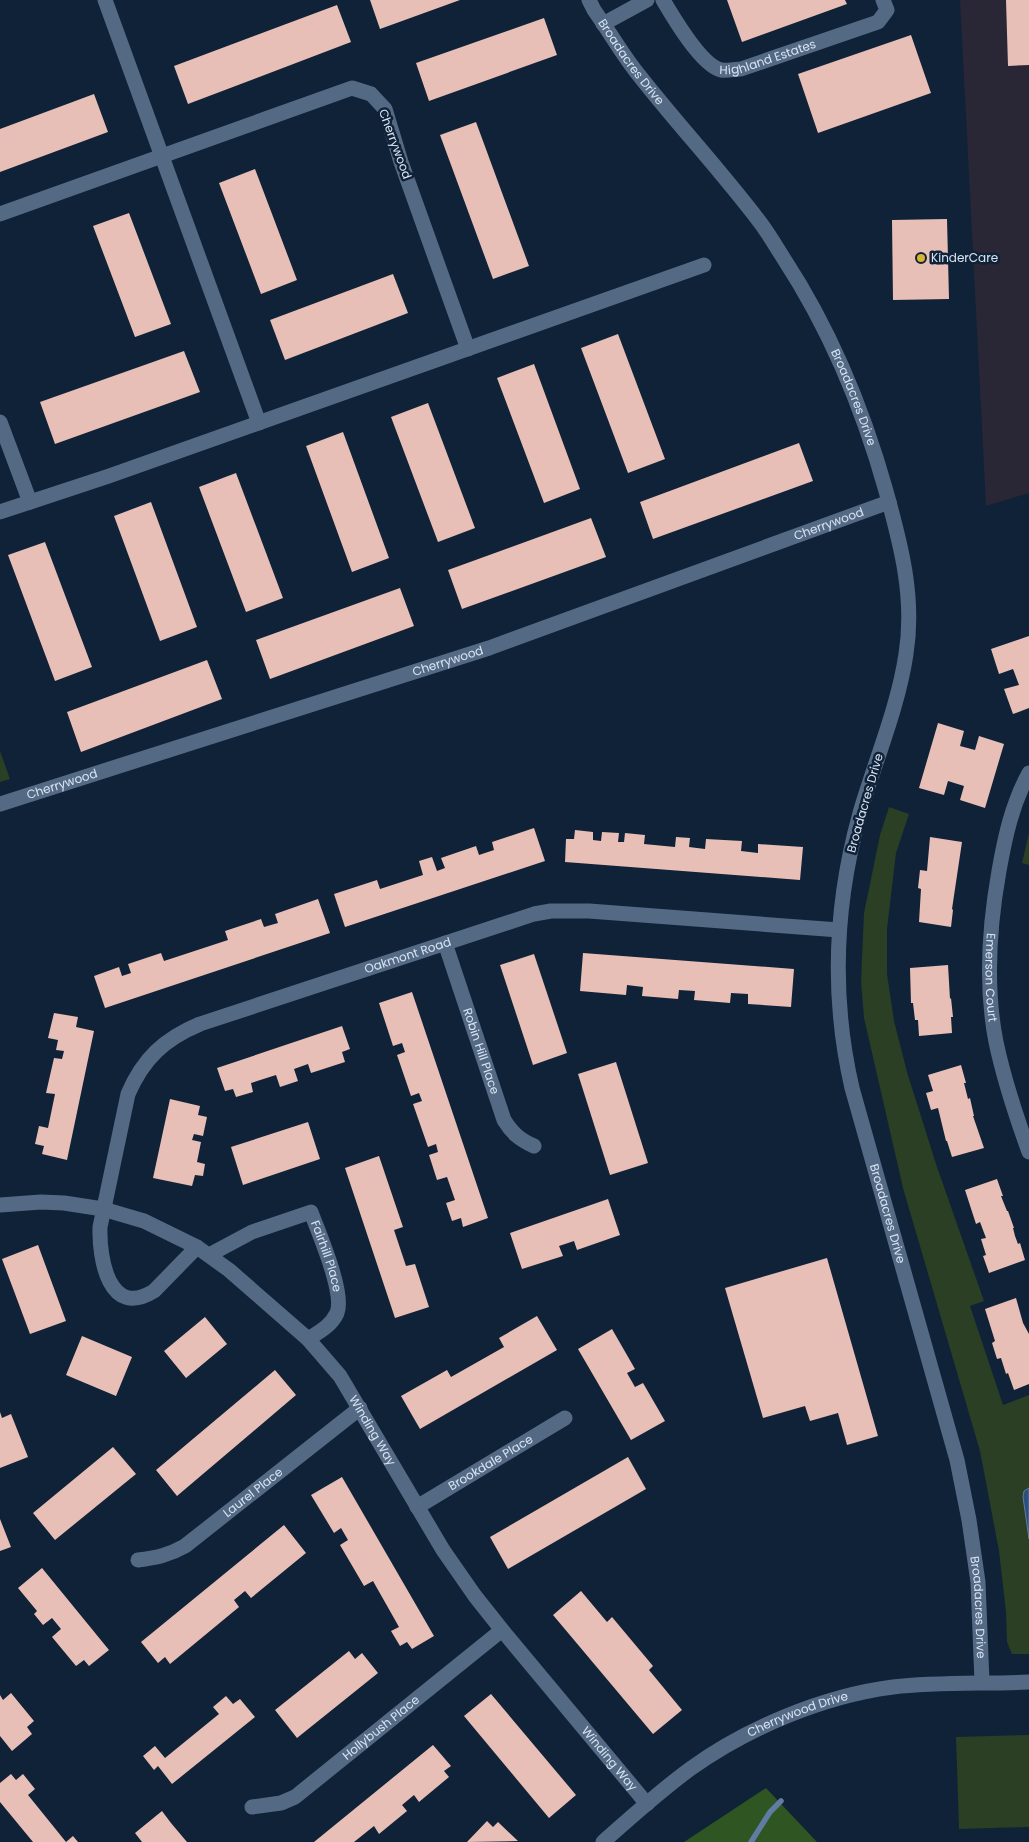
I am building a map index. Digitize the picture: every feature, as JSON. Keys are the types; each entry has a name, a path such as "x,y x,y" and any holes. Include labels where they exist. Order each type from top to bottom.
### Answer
{"street":[{"path":"105,0 259,423"},
{"name":"Broadacres Drive","path":"589,0 636,72 763,226 805,291 841,362 867,429 889,502 907,576 909,607 906,654 894,703 854,836 845,883 839,930 839,998 845,1058 877,1180 952,1438 968,1512 978,1582 982,1682"},
{"path":"604,24 647,0"},
{"name":"Highland Estates","path":"663,0 681,30 701,55 706,61 720,70 741,69 878,22 887,10 883,0"},
{"name":"Cherrywood","path":"0,214 352,88 372,94 385,109 401,162 468,349"},
{"path":"0,512 259,423 704,265"},
{"path":"0,422 30,502"},
{"name":"Cherrywood","path":"0,804 489,648 889,502"},
{"name":"Emerson Court","path":"1029,773 1016,801 1002,850 993,907 990,968 996,1040 1009,1091 1029,1152"},
{"name":"Oakmont Road","path":"203,1251 154,1291 145,1297 137,1299 123,1296 112,1287 102,1260 100,1237 103,1209 128,1094 145,1062 170,1039 200,1024 534,914 568,910 839,930"},
{"name":"Robin Hill Place","path":"445,943 504,1120 512,1132 522,1141 534,1146"},
{"name":"Winding Way","path":"0,1205 48,1202 77,1204 103,1209 144,1221 203,1251 229,1270 308,1339 331,1365 360,1408 443,1550 502,1630 647,1804"},
{"name":"Fairhill Place","path":"203,1251 311,1212 336,1282 338,1305 337,1313 332,1321 324,1329 308,1339"},
{"name":"Laurel Place","path":"138,1560 158,1558 172,1554 185,1546 360,1408"},
{"name":"Brookdale Place","path":"417,1507 565,1418"},
{"name":"Hollybush Place","path":"252,1807 281,1803 295,1797 502,1630"},
{"name":"Cherrywood Drive","path":"603,1842 690,1769 725,1746 782,1719 852,1695 892,1687 982,1682 1029,1682"}],"shaded area":[{"path":"960,0 1029,0 1029,493 986,506"}],"green space":[{"path":"0,751 10,779 0,782"},
{"path":"889,807 909,814 896,853 887,929 887,974 894,1021 907,1072 936,1164 984,1301 970,1306 1003,1405 1029,1395 1029,1654 1012,1654 1007,1642 1006,1612 999,1551 980,1451 903,1188 864,1018 861,981 864,913 880,835"},
{"path":"1029,833 1029,865 1022,863"},
{"path":"1029,1735 1029,1827 959,1829 956,1737"},
{"path":"766,1788 817,1842 684,1842"}],"water":[{"path":"1029,1488 1029,1539 1023,1497 1024,1491"}],"building":[{"path":"370,0 460,0 380,29"},
{"path":"727,0 845,0 847,4 742,42"},
{"path":"1006,0 1029,0 1029,65 1008,66"},
{"path":"337,5 351,42 188,104 174,66"},
{"path":"544,18 557,55 429,101 416,63"},
{"path":"911,35 931,93 818,133 798,74"},
{"path":"94,94 108,132 0,172 0,129"},
{"path":"476,122 529,266 493,279 440,135"},
{"path":"255,169 297,280 261,294 219,183"},
{"path":"129,213 171,324 135,337 93,226"},
{"path":"947,219 949,299 893,300 892,220"},
{"path":"393,274 408,313 285,360 270,320"},
{"path":"618,334 665,459 628,473 581,348"},
{"path":"184,351 200,392 55,444 40,402"},
{"path":"534,364 580,489 544,503 497,378"},
{"path":"428,403 475,528 438,542 391,417"},
{"path":"343,432 389,558 352,572 306,446"},
{"path":"799,443 813,481 653,539 640,502"},
{"path":"236,473 283,598 246,612 199,487"},
{"path":"151,502 197,627 160,641 114,516"},
{"path":"591,518 606,557 462,609 448,570"},
{"path":"45,542 92,667 55,681 8,555"},
{"path":"400,588 414,626 270,679 256,640"},
{"path":"1029,636 1029,708 1013,714 1004,689 1019,685 1013,669 999,674 991,649"},
{"path":"207,660 222,699 81,752 67,712"},
{"path":"938,723 964,731 960,746 975,750 979,736 1004,744 985,808 960,800 964,786 948,781 944,795 919,788"},
{"path":"534,828 545,861 345,927 334,894 377,880 380,889 423,875 419,861 432,857 437,871 445,868 441,858 476,846 479,855 494,850 492,842"},
{"path":"575,830 593,832 593,840 601,841 602,832 619,833 618,842 624,842 625,833 645,835 644,844 675,847 676,837 690,838 689,847 705,849 706,839 742,841 741,851 758,853 758,844 803,847 800,880 565,862 566,839 574,839"},
{"path":"930,837 962,842 951,927 919,922 921,889 918,888 920,870 927,871"},
{"path":"318,899 330,933 105,1008 94,976 119,967 122,976 131,973 128,964 161,953 164,961 228,940 225,931 261,919 264,927 278,923 275,914"},
{"path":"583,953 794,969 791,1007 748,1004 748,994 731,993 730,1003 694,1000 695,991 679,990 678,999 642,996 643,987 627,985 626,995 580,991"},
{"path":"534,954 567,1053 533,1065 500,965"},
{"path":"948,965 953,1017 951,1017 952,1033 919,1036 918,1020 915,1020 913,1003 911,1003 910,968"},
{"path":"412,992 488,1218 463,1227 461,1218 452,1221 446,1203 455,1200 447,1177 437,1180 429,1155 438,1152 436,1144 428,1147 413,1104 422,1101 419,1093 411,1096 397,1055 405,1052 402,1043 393,1046 379,1003"},
{"path":"54,1013 78,1017 76,1027 94,1031 67,1160 42,1154 44,1146 35,1144 39,1126 48,1128 55,1094 46,1093 54,1058 62,1059 64,1051 56,1050 58,1040 48,1038"},
{"path":"342,1026 350,1049 342,1052 345,1062 311,1073 308,1064 294,1069 298,1081 280,1087 276,1075 251,1083 253,1092 236,1097 233,1089 225,1091 217,1068"},
{"path":"616,1062 648,1163 610,1175 578,1074"},
{"path":"961,1065 968,1099 970,1098 973,1116 984,1148 952,1157 938,1108 931,1110 926,1093 933,1091 928,1075"},
{"path":"170,1099 200,1106 198,1115 207,1117 203,1136 194,1134 192,1140 201,1142 197,1162 205,1164 203,1176 195,1175 192,1186 153,1178"},
{"path":"308,1122 320,1159 243,1185 231,1147"},
{"path":"379,1156 403,1227 394,1230 406,1266 415,1264 429,1307 395,1318 345,1168"},
{"path":"997,1179 1003,1196 1001,1196 1025,1260 989,1273 983,1256 986,1255 981,1239 986,1238 980,1222 976,1224 965,1190"},
{"path":"608,1199 620,1235 577,1250 574,1241 559,1246 563,1256 522,1269 510,1233"},
{"path":"38,1245 66,1321 30,1334 2,1259"},
{"path":"827,1258 878,1436 847,1445 838,1413 810,1421 805,1406 763,1418 725,1288"},
{"path":"1016,1298 1023,1323 1029,1334 1029,1384 1014,1390 1001,1358 997,1359 992,1343 995,1341 985,1309"},
{"path":"537,1316 557,1350 420,1429 401,1396 447,1370 451,1377 504,1347 499,1338"},
{"path":"205,1317 227,1344 186,1378 164,1351"},
{"path":"612,1329 635,1369 627,1373 635,1387 643,1383 665,1421 631,1440 578,1349"},
{"path":"82,1336 132,1357 116,1396 66,1375"},
{"path":"275,1370 296,1395 177,1496 156,1470"},
{"path":"0,1412 2,1418 11,1414 28,1457 0,1468"},
{"path":"113,1447 136,1474 55,1540 33,1513"},
{"path":"628,1457 646,1489 508,1569 490,1537"},
{"path":"342,1477 434,1636 412,1649 407,1642 400,1646 391,1631 399,1627 373,1581 364,1586 340,1545 348,1540 341,1528 334,1533 311,1495"},
{"path":"0,1519 11,1547 0,1551"},
{"path":"284,1525 306,1553 251,1598 245,1591 234,1600 239,1607 170,1664 165,1657 158,1663 141,1642"},
{"path":"42,1568 109,1650 89,1666 84,1660 76,1666 52,1637 61,1629 52,1618 43,1625 34,1614 37,1611 18,1588"},
{"path":"581,1591 607,1622 612,1617 653,1666 649,1670 682,1710 653,1734 553,1615"},
{"path":"349,1651 355,1659 362,1653 378,1673 297,1738 275,1710"},
{"path":"11,1693 34,1721 27,1727 32,1734 12,1751 0,1736 0,1695 3,1700"},
{"path":"491,1694 576,1795 549,1818 464,1716"},
{"path":"226,1696 233,1704 240,1699 255,1717 172,1784 158,1766 154,1770 143,1756 155,1746 165,1758 219,1714 213,1707"},
{"path":"433,1745 451,1766 444,1771 449,1777 419,1802 414,1795 402,1805 407,1811 379,1834 374,1826 354,1842 314,1842"},
{"path":"11,1774 16,1780 23,1774 35,1789 28,1795 66,1842 33,1842 0,1802 0,1783"},
{"path":"162,1811 187,1842 142,1842 135,1833"},
{"path":"487,1821 493,1827 498,1822 518,1841 467,1842"},
{"path":"73,1836 78,1842 66,1842"}],"waterway":[{"path":"751,1842 770,1812 781,1801"}],"place":[{"name":"KinderCare","path":"921,258"}]}
